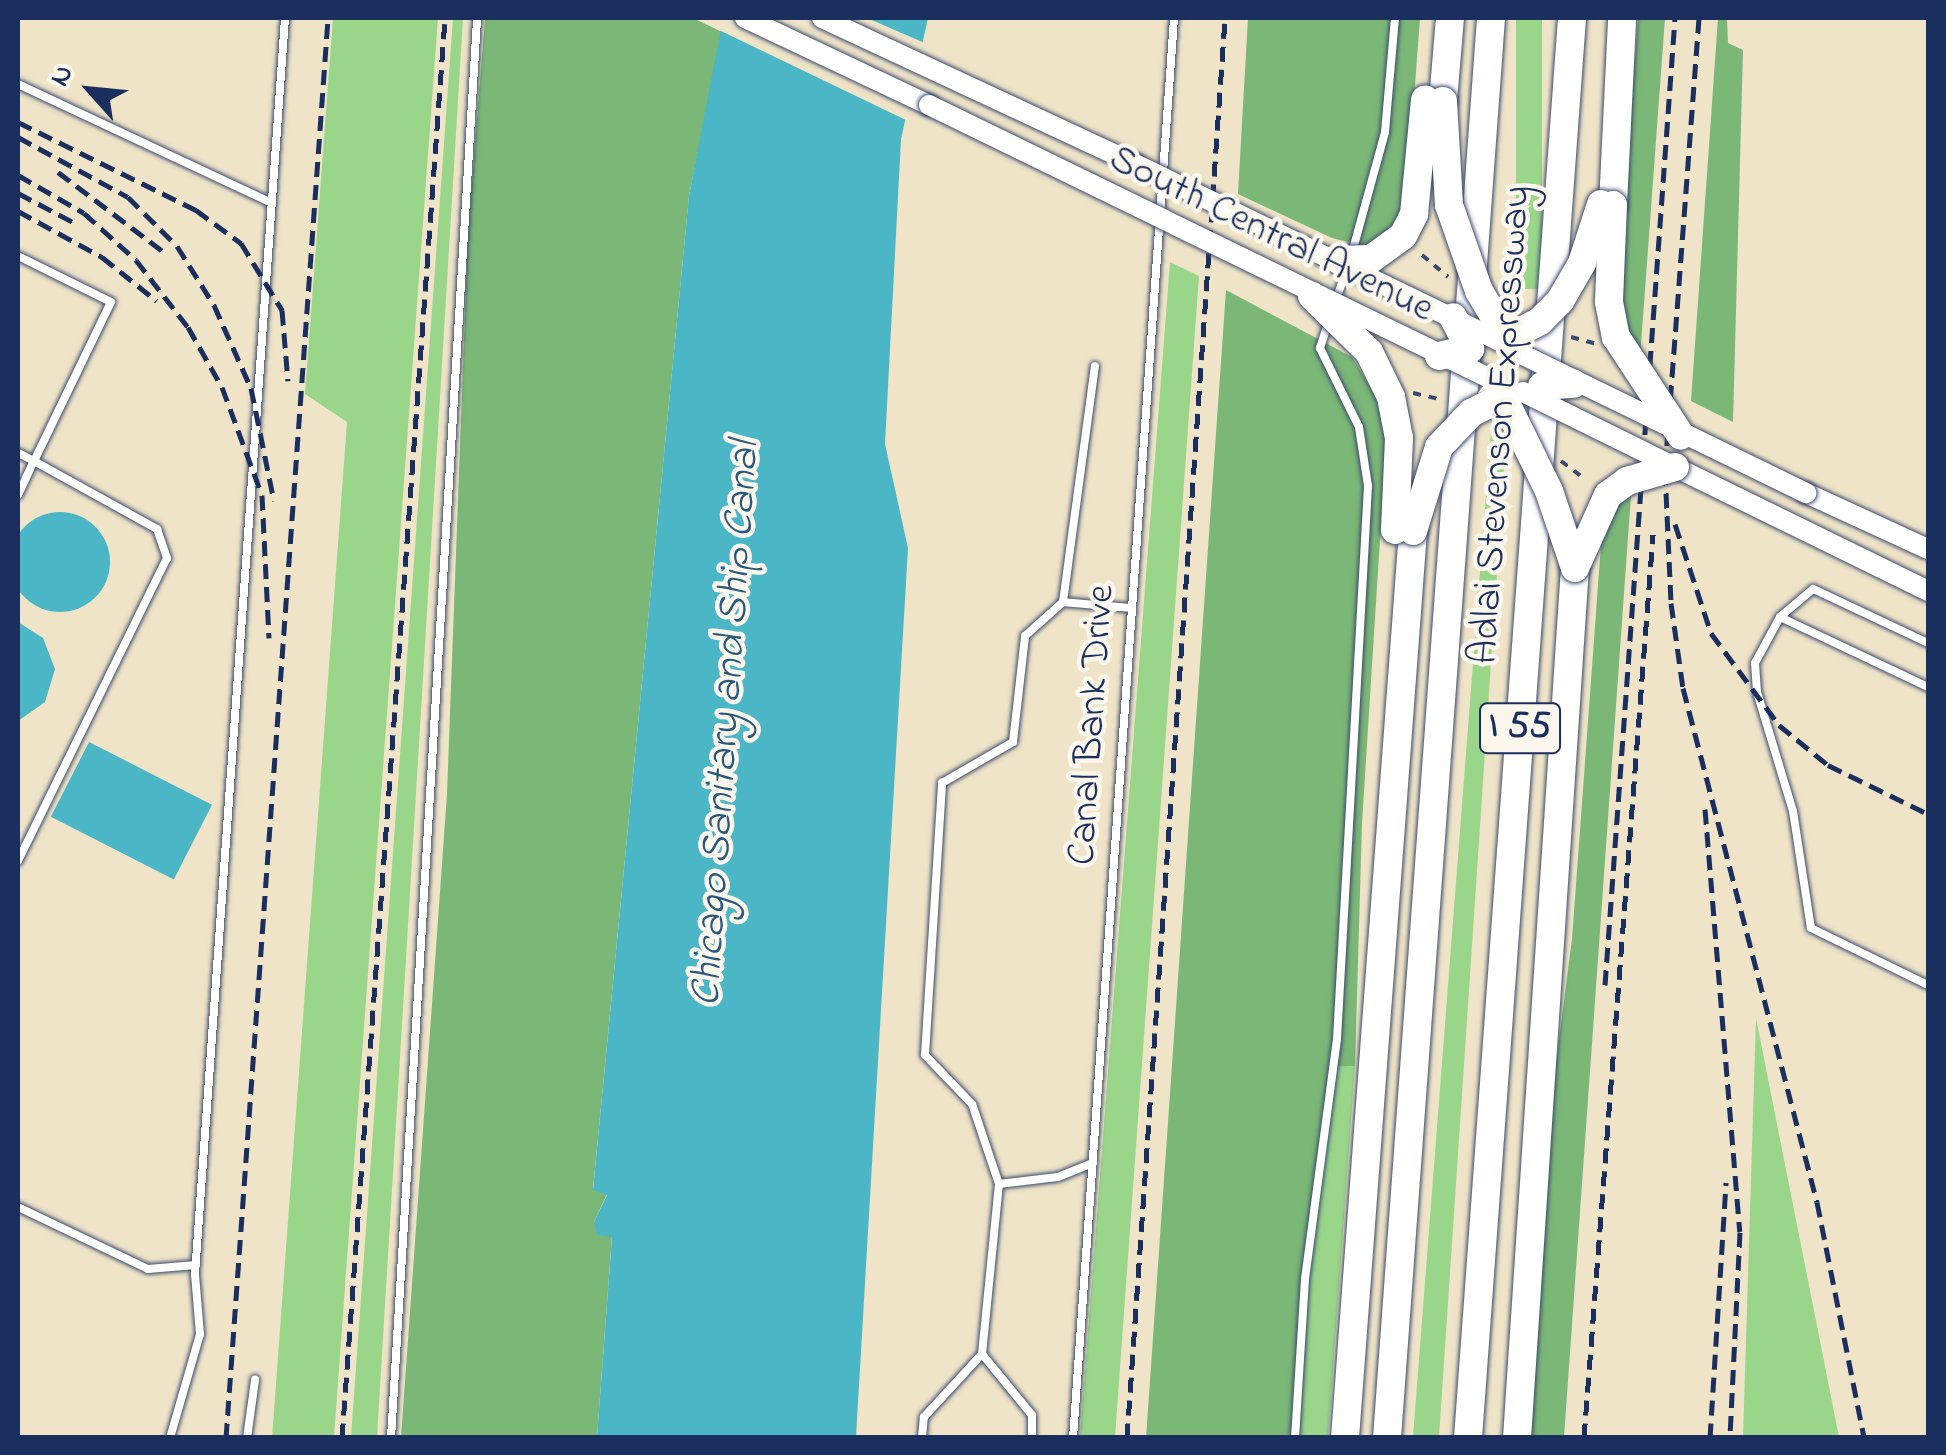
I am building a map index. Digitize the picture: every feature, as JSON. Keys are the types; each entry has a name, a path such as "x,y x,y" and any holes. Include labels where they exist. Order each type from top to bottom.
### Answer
{"highway":[{"path":"1434,18 1434,101 1449,206 1479,291 1508,344 1515,388 1575,568 1516,1438"},
{"path":"1339,260 1371,259 1403,236 1414,214 1450,18"},
{"name":"Adlai Stevenson Expressway","path":"1387,1438 1490,18"},
{"name":"Adlai Stevenson Expressway","path":"1468,1438 1572,18"},
{"path":"1622,18 1606,204 1609,302 1616,337 1681,436"},
{"path":"1439,356 1508,344 1540,321 1560,301 1582,263 1606,204"},
{"path":"1312,296 1369,352 1391,397 1399,438 1404,530 1344,1438"},
{"path":"1453,318 1470,349 1515,388 1567,397"},
{"path":"1404,530 1439,447 1471,413 1515,388"},
{"path":"1575,568 1608,495 1627,481 1675,467"}],"main road":[{"name":"South Central Avenue","path":"746,18 1312,296 1515,388"},
{"name":"South Central Avenue","path":"822,18 1339,260 1508,344 1567,397 1675,467 1928,591"},
{"name":"South Central Avenue","path":"1567,397 1681,436 1928,549"}],"lane":[{"path":"170,1438 200,1334 196,1265 268,201 285,18"},
{"path":"391,1438 477,18"},
{"name":"Canal Bank Drive","path":"1073,1438 1174,18"},
{"path":"1295,1438 1306,1279 1337,1039 1368,486 1359,427 1320,348 1372,197 1395,18"},
{"path":"18,84 268,201"},
{"path":"18,256 111,302 18,495"},
{"path":"922,1438 924,1417 982,1354 999,1184 972,1104 926,1055 942,783 1013,742 1025,636 1064,602 1095,366"},
{"path":"18,453 157,528 167,558 18,861"},
{"path":"1928,643 1813,589 1780,617 1755,663 1757,692 1793,812 1811,928 1928,986"},
{"path":"1064,602 1132,608"},
{"path":"1780,617 1928,687"},
{"path":"999,1184 1058,1176 1093,1163"},
{"path":"18,1207 148,1269 196,1265"},
{"path":"982,1354 1032,1415 1032,1438"},
{"path":"246,1438 255,1380"}],"path":[{"path":"1422,255 1458,282"},
{"path":"1568,336 1586,345 1599,342"},
{"path":"1409,392 1438,399"},
{"path":"1550,452 1586,480"}],"green space":[{"path":"333,18 438,18 334,1437 272,1438 347,422 305,394"},
{"path":"453,18 463,18 377,1437 351,1437"},
{"path":"485,18 693,18 722,32 689,196 593,1189 607,1194 594,1222 612,1236 597,1437 401,1438 447,794 468,233"},
{"path":"1248,18 1420,18 1406,206 1380,241 1360,245 1332,238 1238,194"},
{"path":"1516,18 1542,18 1542,289 1516,289"},
{"path":"1638,18 1665,18 1640,358 1626,329 1619,274"},
{"path":"1718,18 1727,18 1728,43 1743,50 1733,422 1691,401"},
{"path":"1170,262 1199,276 1115,1437 1080,1437"},
{"path":"1226,290 1352,357 1380,403 1387,430 1362,823 1355,1066 1334,1067 1305,1279 1295,1437 1146,1438"},
{"path":"1491,431 1506,439 1439,1437 1413,1437"},
{"path":"1631,495 1564,1437 1524,1438 1546,1140 1572,939 1602,531 1616,505"},
{"path":"1756,1018 1839,1437 1743,1437"},
{"path":"1355,1066 1328,1437 1295,1438 1305,1279 1333,1067"}],"water":[{"name":"Chicago Sanitary and Ship Canal","path":"723,18 928,18 901,139 885,444 908,548 856,1437 597,1437 612,1237 597,1235 594,1222 607,1195 593,1190 689,196"},
{"path":"60,512 79,516 95,527 106,543 110,562 106,581 95,597 79,608 60,612 41,608 25,597 14,581 10,562 14,543 25,527 41,516"},
{"path":"18,622 43,638 55,669 45,702 18,721"},
{"path":"89,742 212,805 174,879 51,817"}],"pier":[{"path":"718,18 867,18 927,44 910,122 717,29"}],"railway":[{"path":"226,1438 328,18"},
{"path":"342,1438 445,18"},
{"path":"1127,1438 1225,18"},
{"path":"1605,985 1675,18"},
{"path":"1699,18 1665,470 1671,603 1683,688 1817,1202 1864,1438"},
{"path":"18,122 196,210 241,243 282,310 288,381"},
{"path":"18,137 128,197 177,246 214,305 251,388 274,501"},
{"path":"58,172 165,253"},
{"path":"18,175 84,213 136,260 188,327 222,387 262,495 269,638"},
{"path":"18,193 75,223"},
{"path":"18,211 102,257 157,301"},
{"path":"1675,524 1711,633 1779,725 1828,765 1928,814"},
{"path":"1584,1438 1653,535"},
{"path":"1705,809 1740,1232 1730,1438"},
{"path":"1710,1438 1726,1183"}]}
